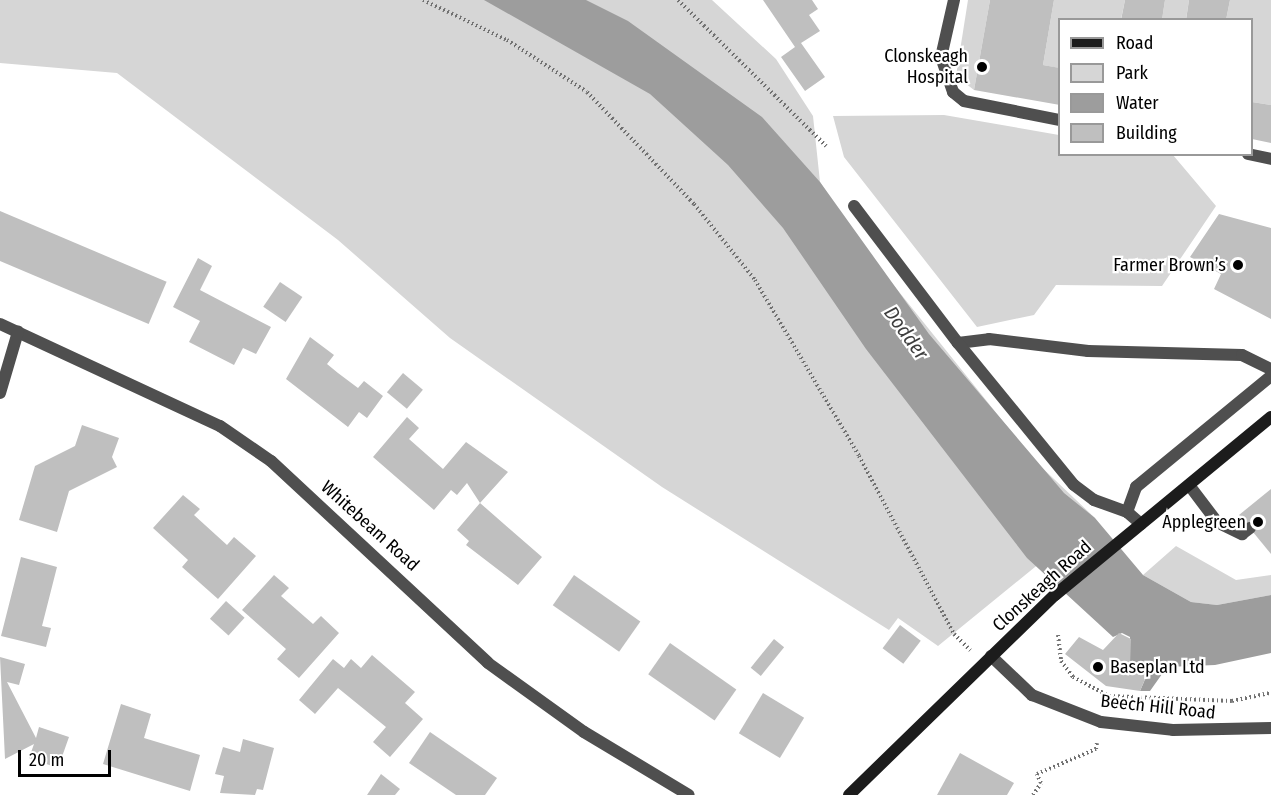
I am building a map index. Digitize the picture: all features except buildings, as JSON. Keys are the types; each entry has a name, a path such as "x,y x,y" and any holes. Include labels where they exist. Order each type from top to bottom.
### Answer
{"main road":[{"name":"Clonskeagh Road","path":"849,795 1055,595 1270,418"}],"street":[{"path":"954,0 940,57 953,92 973,103 1058,120"},
{"path":"1253,155 1271,159"},
{"path":"854,206 958,343 1074,484 1094,500 1127,512 1141,524"},
{"name":"Whitebeam Road","path":"0,324 220,426 271,461 488,663 628,761 689,795"},
{"path":"0,393 18,332"},
{"path":"958,343 989,339 1088,351 1242,355 1271,369"},
{"path":"1127,512 1136,487 1271,376"},
{"path":"1189,485 1217,522 1242,534 1250,528"},
{"name":"Beech Hill Road","path":"987,660 1011,681 1032,695 1101,722 1173,730 1271,728"}],"path":[{"path":"423,0 507,40 587,92 694,204 755,280 859,456 954,634 987,660"},
{"path":"678,0 826,146"},
{"path":"1058,635 1061,661 1073,677 1109,696 1232,700 1271,693"},
{"path":"1034,795 1041,783 1037,774 1096,749 1101,722"}],"green space":[{"path":"0,0 712,0 776,59 813,116 820,182 863,247 1034,460 1095,518 938,646 898,618 889,630 662,487 450,338 338,240 117,73 0,63"},
{"path":"968,0 990,0 974,90 956,76"},
{"path":"1054,0 1125,0 1121,18 1058,18 1058,68 1043,65"},
{"path":"1165,0 1189,0 1186,18 1162,18"},
{"path":"1230,0 1271,0 1271,105 1253,102 1253,18 1226,18"},
{"path":"944,115 1058,135 1058,156 1174,156 1216,206 1162,286 1056,285 1034,315 977,327 844,157 833,116"},
{"path":"1176,546 1236,580 1271,575 1271,595 1217,605 1191,602 1143,575"}],"water":[{"name":"Dodder","path":"484,0 586,0 628,21 762,117 820,182 929,334 1064,493 1095,518 1143,575 1191,602 1217,605 1271,595 1271,653 1215,665 1167,667 1150,691 1140,691 1149,670 1130,667 1130,637 1122,633 1113,637 1027,558 866,349 783,228 728,165 650,94"}],"place":[{"name":"Clonskeagh Hospital","path":"982,67"},
{"name":"Farmer Brown’s","path":"1238,265"},
{"name":"Applegreen","path":"1258,522"},
{"name":"Baseplan Ltd","path":"1098,667"}]}
